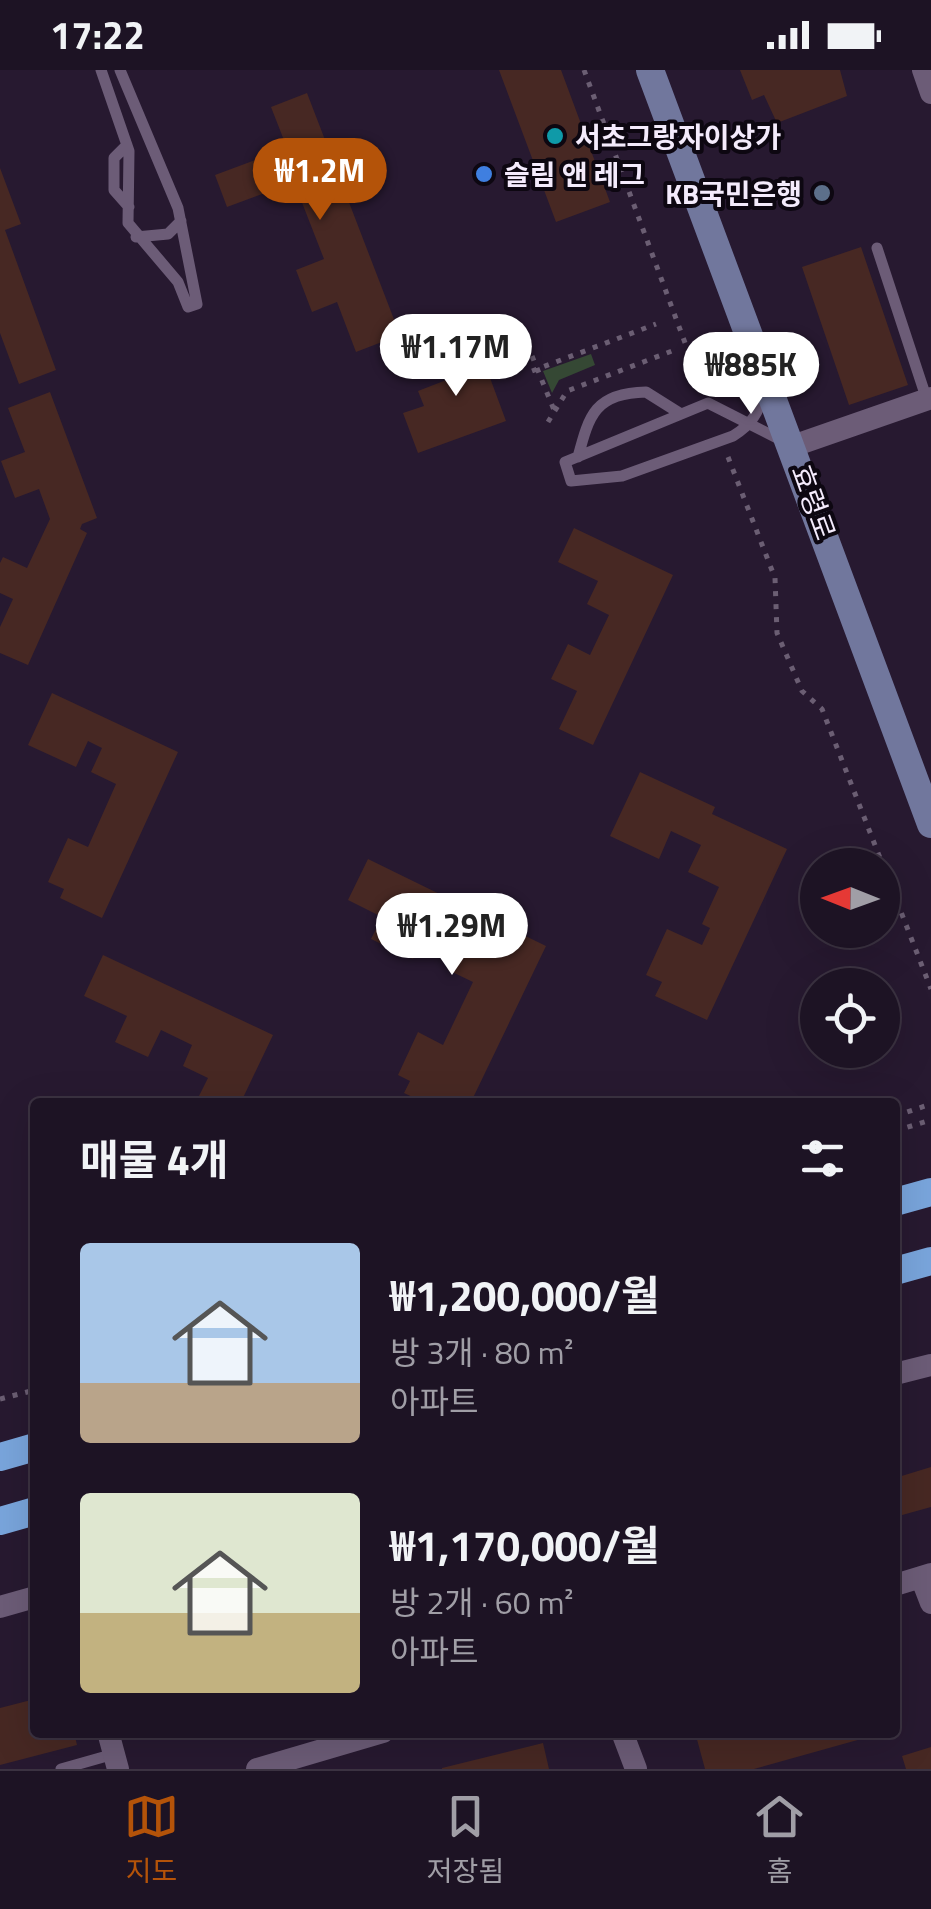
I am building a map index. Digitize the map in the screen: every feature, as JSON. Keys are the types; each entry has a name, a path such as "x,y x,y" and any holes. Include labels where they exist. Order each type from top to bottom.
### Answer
{"highway":[{"path":"900,1201 931,1192"},
{"path":"900,1270 931,1261"},
{"path":"0,1457 30,1448"},
{"path":"0,1520 30,1512"}],"main road":[{"name":"효령로","path":"650,70 931,824"}],"street":[{"path":"923,70 931,92"},
{"path":"793,446 929,399"},
{"path":"900,1373 931,1365"},
{"path":"900,1583 926,1576 931,1603"},
{"path":"0,1607 30,1598"},
{"path":"257,1769 363,1738"},
{"path":"624,1738 636,1769"}],"lane":[{"path":"101,70 127,145 128,224 178,282 188,307 197,304 181,221 120,70"},
{"path":"136,236 168,234 181,221"},
{"path":"877,248 929,399"},
{"path":"764,368 764,394 749,424 733,436 612,479 572,482 565,462 708,403 749,424 793,446"},
{"path":"578,457 588,416 596,407 646,392 681,414"},
{"path":"61,1769 113,1752"}],"path":[{"path":"584,70 699,381"},
{"path":"534,370 656,324"},
{"path":"686,348 687,367"},
{"path":"532,356 534,370 554,410"},
{"path":"732,466 775,578 778,634 799,685 822,709 931,989"},
{"path":"900,1114 931,1104"},
{"path":"900,1129 931,1120"},
{"path":"0,1399 30,1391"}],"green space":[{"path":"591,354 595,365 559,380 552,393 543,371"}],"building":[{"name":"서초그랑자이상가","path":"499,70 561,70 610,202 556,222"},
{"path":"740,70 840,70 847,96 777,123 764,95 752,100"},
{"path":"307,93 400,335 356,352 337,302 312,312 296,270 324,259 294,182 227,207 215,175 287,148 271,107"},
{"path":"0,168 21,224 5,230 56,370 19,384 0,333"},
{"path":"861,247 908,385 849,405 802,267"},
{"path":"473,332 506,421 418,453 403,413 424,406 418,391 454,377 442,343"},
{"path":"50,392 97,518 82,524 80,529 87,533 28,665 0,653 0,627 13,599 0,593 0,563 3,557 27,568 50,519 39,489 15,498 1,461 25,452 8,408"},
{"path":"574,528 673,575 593,745 559,729 577,691 551,679 568,644 590,655 609,615 587,604 598,581 558,562"},
{"path":"52,693 178,752 102,918 60,898 64,889 48,882 68,838 88,847 116,784 91,772 102,748 88,741 76,767 28,745"},
{"path":"640,772 715,807 712,814 787,849 707,1020 655,996 662,982 646,975 667,929 702,945 710,928 702,924 719,887 688,872 701,845 671,831 659,859 610,836"},
{"path":"368,859 546,946 473,1098 415,1098 404,1093 410,1081 398,1075 418,1032 443,1045 473,982 448,970 459,949 425,933 413,959 371,939 382,917 348,900"},
{"path":"103,955 273,1035 243,1098 198,1098 208,1078 183,1066 192,1045 161,1030 148,1057 115,1042 127,1016 84,996"},
{"path":"931,1467 931,1507 900,1516 900,1476"},
{"path":"30,1700 30,1738 75,1738 77,1745 0,1765 0,1708"},
{"path":"697,1738 865,1738 754,1769 705,1769"},
{"path":"543,1743 549,1769 442,1769 442,1768"},
{"path":"931,1747 931,1769 906,1769 902,1756"}],"place":[{"name":"서초그랑자이상가","path":"555,136"},
{"name":"슬림 앤 레그","path":"484,174"},
{"name":"KB국민은행","path":"822,193"}]}
